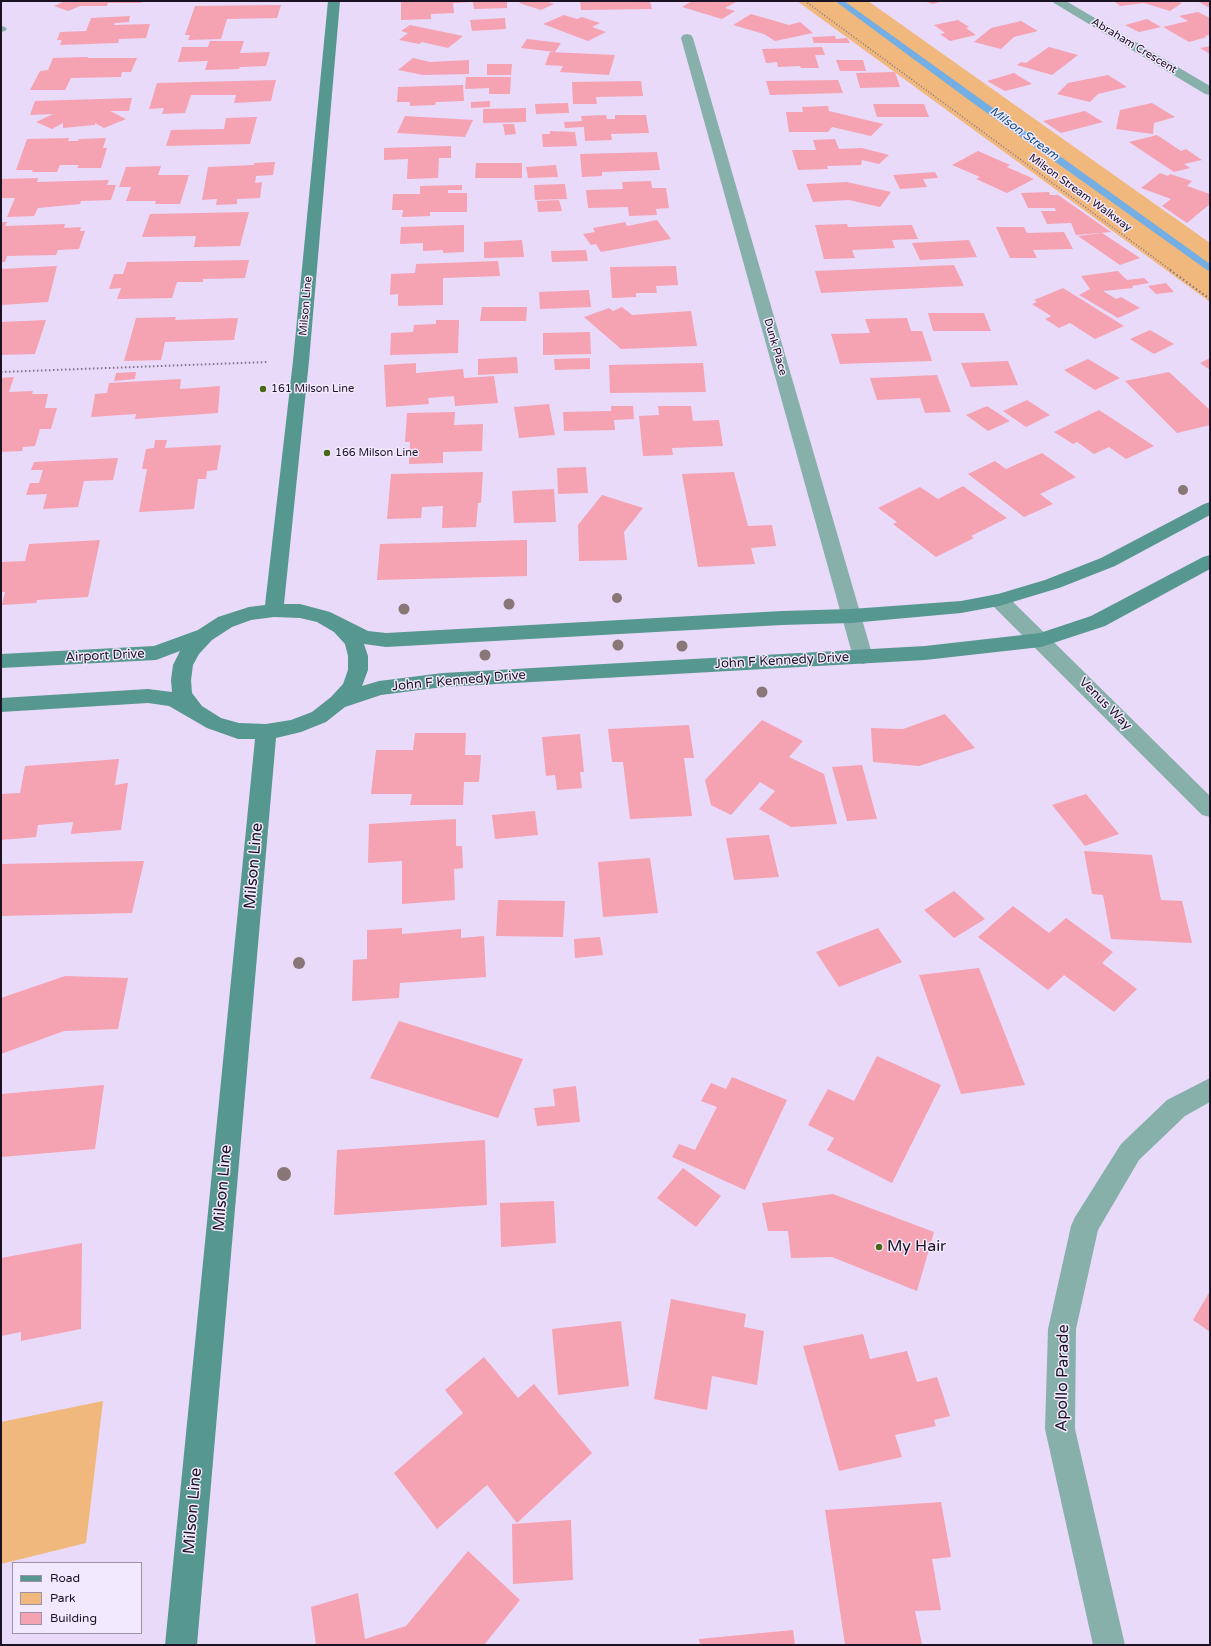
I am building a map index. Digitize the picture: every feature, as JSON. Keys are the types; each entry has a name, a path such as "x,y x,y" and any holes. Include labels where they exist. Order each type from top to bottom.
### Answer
{"main road":[{"name":"Milson Line","path":"274,610 301,361 334,1"},
{"path":"195,711 182,695 181,680 183,665 191,650 205,635 225,622 249,614 274,610 300,610 323,617 341,628 365,637 386,640 782,618 851,616 961,607 999,600 1052,584 1108,562 1210,508"},
{"name":"John F Kennedy Drive","path":"338,702 379,688 443,680 925,653 1041,640 1098,620 1210,561"},
{"path":"1,705 148,696 173,699 214,723 238,731 266,732 294,727 319,717 338,702 352,686 358,670 358,656 354,642 341,628"},
{"name":"Airport Drive","path":"1,661 156,653 205,635"},
{"name":"Milson Line","path":"181,1645 266,732"}],"street":[{"name":"Abraham Crescent","path":"1058,1 1210,91"},
{"name":"Dunk Place","path":"687,38 863,657"},
{"name":"Venus Way","path":"999,600 1210,809"},
{"name":"Apollo Parade","path":"1110,1645 1060,1430 1062,1329 1085,1226 1130,1152 1176,1108 1210,1090"}],"path":[{"name":"Milson Stream Walkway","path":"806,1 1210,299"},
{"path":"1,372 301,361"}],"green space":[{"path":"797,1 868,1 1210,243 1210,302"},
{"path":"103,1401 86,1543 1,1564 1,1422"}],"building":[{"path":"65,1 141,1 141,3 108,3 107,6 80,6 68,11 54,6"},
{"path":"507,1 507,8 474,9 473,2 453,3 454,13 431,14 431,19 401,20 401,2"},
{"path":"522,1 546,1 554,4 541,10 519,3"},
{"path":"580,1 650,1 652,9 581,10"},
{"path":"692,1 738,1 725,8 735,11 722,19 682,7"},
{"path":"923,1 943,1 933,4"},
{"path":"1114,1 1181,1 1179,2 1182,3 1170,11 1144,3 1120,6"},
{"path":"1197,1 1210,1 1210,6 1208,7"},
{"path":"281,5 277,18 227,19 221,39 188,40 190,35 185,35 195,6"},
{"path":"1198,12 1210,18 1210,35 1204,36 1207,37 1189,42 1163,27 1188,21 1179,16"},
{"path":"751,14 789,25 800,22 813,33 775,41 764,34 733,25"},
{"path":"564,15 577,19 582,17 600,23 592,27 606,32 588,41 543,24"},
{"path":"130,16 129,22 115,23 114,25 150,24 146,38 119,39 118,43 60,45 62,40 57,40 60,32 86,31 91,18"},
{"path":"505,18 506,29 472,31 470,20"},
{"path":"1147,19 1161,27 1139,32 1125,25"},
{"path":"958,20 969,27 966,28 976,35 950,41 940,34 945,33 934,25"},
{"path":"1021,21 1038,31 1014,37 1001,49 974,42 991,28"},
{"path":"410,25 463,36 448,48 422,42 419,44 399,40 408,33 401,31"},
{"path":"835,36 836,39 847,38 850,43 814,43 812,37"},
{"path":"527,39 561,43 555,52 521,48"},
{"path":"210,41 244,41 240,53 270,52 266,66 240,67 239,69 205,70 208,61 178,62 182,47 208,47"},
{"path":"1210,46 1210,54 1200,48"},
{"path":"822,47 825,55 815,55 819,68 801,68 800,66 778,67 777,62 766,63 762,49"},
{"path":"1049,47 1078,55 1052,75 1017,65 1021,62 1026,63"},
{"path":"550,52 615,55 609,75 560,72 563,66 545,65"},
{"path":"53,58 137,58 131,72 122,72 121,77 71,78 65,90 30,90 40,71 48,70"},
{"path":"413,58 430,62 469,60 469,74 423,75 398,70"},
{"path":"836,60 863,60 866,71 840,71"},
{"path":"487,64 512,64 511,75 487,75"},
{"path":"895,72 900,87 860,88 856,73"},
{"path":"1014,73 1032,84 1005,91 987,81"},
{"path":"1108,75 1127,87 1098,94 1090,102 1057,94 1068,83"},
{"path":"466,77 511,77 510,94 489,94 489,88 465,89"},
{"path":"276,80 271,101 234,103 236,95 191,95 185,113 162,114 164,108 149,109 157,83"},
{"path":"838,80 843,93 770,95 766,81"},
{"path":"641,81 643,96 596,97 597,104 573,104 572,82"},
{"path":"463,85 464,101 436,102 435,105 410,106 410,102 397,102 398,87"},
{"path":"132,98 129,111 110,111 126,119 104,128 95,123 95,125 63,128 63,123 52,129 36,122 53,114 30,115 35,101"},
{"path":"490,101 490,107 471,108 471,102"},
{"path":"568,103 569,113 536,114 535,104"},
{"path":"1152,103 1175,117 1154,123 1153,134 1116,129 1120,110"},
{"path":"873,104 924,104 929,117 877,117"},
{"path":"828,106 829,111 883,124 871,136 832,127 828,132 789,132 786,112 803,112 802,107"},
{"path":"526,108 526,122 483,123 483,109"},
{"path":"1085,111 1103,122 1061,133 1043,121"},
{"path":"606,115 607,119 615,119 615,115 646,115 649,133 611,134 612,140 585,141 584,127 565,128 564,122 582,121 581,116"},
{"path":"405,116 473,120 465,137 397,133"},
{"path":"257,117 250,144 166,146 171,130 224,129 226,118"},
{"path":"503,124 514,124 516,134 505,135"},
{"path":"550,131 575,132 577,146 543,147 542,134 550,134"},
{"path":"1157,135 1181,151 1186,149 1202,160 1184,164 1190,168 1174,172 1129,142"},
{"path":"69,138 68,141 106,138 103,148 107,148 101,168 77,168 79,165 60,165 57,172 32,172 33,170 16,170 27,139"},
{"path":"835,139 839,149 862,148 889,155 879,164 862,160 861,165 827,166 828,169 798,170 792,150 816,150 813,140"},
{"path":"451,146 451,158 439,158 438,178 407,179 408,159 384,160 384,148"},
{"path":"978,151 1010,165 1007,167 1034,179 1007,193 976,179 980,177 952,165"},
{"path":"657,152 660,170 602,172 602,176 582,177 580,154"},
{"path":"275,162 273,175 256,176 255,183 262,182 260,198 237,199 237,204 216,205 217,199 202,200 208,167 254,165 254,163"},
{"path":"476,163 522,163 522,178 475,178"},
{"path":"556,165 558,177 528,178 526,167"},
{"path":"161,166 158,175 189,175 180,204 155,204 156,201 126,201 131,187 119,187 126,167"},
{"path":"935,172 938,178 923,179 927,187 900,189 893,175"},
{"path":"1160,173 1168,176 1170,174 1192,181 1187,186 1210,194 1210,204 1187,223 1162,206 1171,199 1141,188"},
{"path":"38,178 37,182 109,180 107,185 116,185 111,200 81,201 80,204 38,208 34,216 7,217 15,198 1,198 1,179"},
{"path":"651,181 652,188 666,188 669,208 656,209 657,215 629,216 628,207 588,208 586,190 623,189 622,182"},
{"path":"847,182 891,192 880,207 849,200 813,202 806,184"},
{"path":"565,184 567,199 535,200 534,185"},
{"path":"462,185 462,190 448,190 448,193 467,193 467,212 430,212 430,216 402,217 403,210 392,210 393,194 420,194 420,186"},
{"path":"1049,192 1050,195 1058,195 1111,232 1076,235 1071,223 1047,224 1041,211 1056,211 1055,208 1028,208 1021,193"},
{"path":"559,200 562,211 538,212 537,201"},
{"path":"249,212 240,246 194,247 196,236 142,237 150,214"},
{"path":"657,220 671,239 601,252 596,244 591,245 583,234 595,232 593,228 625,222 627,226"},
{"path":"1,222 7,222 5,226 65,224 64,228 81,227 80,231 85,231 79,249 58,250 56,255 7,256 5,262 1,262"},
{"path":"847,224 848,227 912,225 918,239 892,240 895,248 852,250 855,258 824,259 815,225"},
{"path":"464,225 464,252 443,253 443,250 423,251 423,243 400,244 401,227"},
{"path":"996,227 1024,227 1027,233 1064,232 1073,249 1033,250 1037,258 1010,258"},
{"path":"1102,233 1140,258 1120,265 1078,236"},
{"path":"522,240 524,257 484,258 484,242"},
{"path":"969,240 977,257 920,260 912,243"},
{"path":"586,250 588,261 552,262 551,251"},
{"path":"249,260 245,278 203,279 203,282 177,282 172,298 117,299 121,288 109,289 114,274 123,274 127,262"},
{"path":"498,261 500,276 443,278 443,305 398,306 398,294 390,295 391,274 415,273 416,264"},
{"path":"954,265 964,286 821,293 815,271"},
{"path":"57,266 48,302 1,305 1,269"},
{"path":"676,266 678,285 656,286 657,293 636,293 636,297 612,298 610,267"},
{"path":"1118,271 1127,280 1144,278 1149,283 1132,286 1133,288 1103,291 1116,299 1121,297 1140,308 1118,318 1079,295 1090,289 1081,276"},
{"path":"1166,283 1174,292 1156,294 1148,286"},
{"path":"1063,288 1124,326 1095,339 1070,323 1059,328 1045,319 1051,316 1032,304 1037,302 1034,300"},
{"path":"589,290 591,307 540,309 539,292"},
{"path":"482,307 527,307 526,321 480,321"},
{"path":"622,307 632,315 691,311 697,346 621,349 584,317 609,308 613,311"},
{"path":"928,313 984,313 991,331 933,331"},
{"path":"176,317 175,320 238,318 234,340 165,342 161,360 124,361 136,318"},
{"path":"907,318 911,331 922,331 932,361 840,364 831,334 870,333 865,319"},
{"path":"46,320 35,354 1,355 1,322"},
{"path":"436,320 459,320 458,353 390,355 391,333 413,332 414,325 436,324"},
{"path":"1150,330 1174,344 1154,354 1130,339"},
{"path":"590,332 591,354 543,355 543,333"},
{"path":"517,357 518,373 478,375 478,359"},
{"path":"590,358 590,369 555,370 554,359"},
{"path":"1210,358 1210,370 1200,363"},
{"path":"1088,359 1120,378 1095,390 1064,370"},
{"path":"1008,361 1018,385 971,387 961,363"},
{"path":"416,363 416,373 463,369 464,378 494,376 498,403 455,406 454,396 428,398 429,404 386,407 384,365"},
{"path":"703,363 706,392 610,393 609,365"},
{"path":"136,372 135,379 114,381 116,373"},
{"path":"1169,372 1210,410 1210,425 1177,433 1125,381"},
{"path":"937,375 951,412 925,413 920,398 877,400 870,378"},
{"path":"14,377 9,392 33,391 32,394 48,394 45,408 57,408 51,429 40,429 35,446 23,447 22,451 1,452 1,378"},
{"path":"181,379 180,389 220,386 218,413 135,419 136,414 91,417 95,394 107,393 109,383"},
{"path":"1027,400 1050,415 1026,427 1003,411"},
{"path":"549,404 555,435 519,438 514,407"},
{"path":"611,406 633,406 634,419 614,420 615,430 564,431 563,412 611,411"},
{"path":"658,406 691,406 693,421 719,420 723,446 672,448 673,455 643,456 639,416 659,415"},
{"path":"987,406 1010,421 988,431 966,415"},
{"path":"1099,410 1154,446 1126,459 1109,447 1094,454 1077,442 1073,444 1054,432"},
{"path":"455,412 454,425 483,424 482,451 443,452 443,463 409,464 410,442 405,442 407,413"},
{"path":"155,440 167,440 165,448 221,445 217,470 207,471 206,479 198,479 194,509 139,512 147,469 142,469 146,449 154,448"},
{"path":"1042,453 1076,477 1040,494 1053,504 1024,517 968,474 995,461 1006,469"},
{"path":"118,458 113,480 84,481 78,507 43,509 47,494 26,495 30,483 39,483 43,470 31,470 34,462"},
{"path":"586,467 588,493 558,494 557,468"},
{"path":"483,472 481,503 478,503 476,527 442,528 443,506 422,507 421,518 387,519 391,474"},
{"path":"734,472 748,526 772,525 776,546 751,548 755,564 698,567 682,474"},
{"path":"963,486 1007,518 971,536 974,538 936,557 893,524 897,522 878,508 920,487 938,499"},
{"path":"554,489 556,522 514,523 512,491"},
{"path":"602,495 643,508 624,532 627,560 579,561 578,525"},
{"path":"100,540 88,597 37,600 36,603 2,605 5,592 1,592 2,562 25,561 29,544"},
{"path":"527,540 527,576 377,580 380,544"},
{"path":"945,714 975,748 919,766 873,762 871,728 903,729"},
{"path":"762,720 803,741 789,757 824,774 837,824 791,827 759,809 775,791 760,782 731,815 711,805 705,780"},
{"path":"689,725 694,758 684,758 692,816 630,819 623,762 612,762 608,729"},
{"path":"415,733 466,733 465,755 481,755 479,782 464,782 463,805 410,805 412,794 371,794 376,750 413,750"},
{"path":"580,734 584,772 580,772 582,788 557,790 555,775 546,776 542,737"},
{"path":"119,759 115,785 128,783 121,830 71,834 73,822 38,825 36,837 1,840 1,794 20,793 25,766"},
{"path":"862,765 877,819 847,821 832,767"},
{"path":"1086,794 1119,834 1085,846 1052,805"},
{"path":"535,811 538,835 495,839 492,815"},
{"path":"456,819 456,846 462,846 463,868 454,869 455,900 402,904 402,861 368,863 369,824"},
{"path":"769,835 779,877 734,880 726,838"},
{"path":"1084,851 1152,855 1161,900 1182,901 1192,943 1111,939 1103,895 1092,894"},
{"path":"650,858 658,913 603,917 598,862"},
{"path":"144,861 132,913 1,916 1,864"},
{"path":"954,891 985,919 954,938 924,910"},
{"path":"498,900 565,901 563,937 496,936"},
{"path":"1013,906 1049,933 1066,918 1113,952 1102,963 1137,989 1114,1012 1064,975 1048,990 978,937"},
{"path":"402,928 402,934 461,929 461,938 484,936 486,977 400,983 399,998 352,1001 353,960 367,959 367,930"},
{"path":"878,928 902,962 839,987 816,952"},
{"path":"600,937 603,955 575,958 574,939"},
{"path":"979,968 1025,1085 961,1094 919,975"},
{"path":"65,976 128,978 118,1029 64,1031 1,1054 1,998"},
{"path":"399,1021 523,1059 498,1118 370,1078"},
{"path":"877,1056 941,1085 892,1183 827,1150 834,1138 808,1125 828,1089 854,1101"},
{"path":"732,1077 787,1100 745,1190 672,1157 679,1144 695,1150 717,1107 701,1101 711,1083 726,1089"},
{"path":"104,1085 95,1149 1,1157 1,1094"},
{"path":"576,1086 580,1122 537,1126 534,1108 555,1106 553,1089"},
{"path":"485,1140 487,1205 334,1215 337,1150"},
{"path":"683,1168 721,1196 696,1227 657,1198"},
{"path":"833,1194 934,1232 917,1291 832,1257 791,1258 788,1231 768,1231 762,1203"},
{"path":"554,1201 556,1243 501,1247 500,1203"},
{"path":"82,1243 81,1329 21,1341 21,1332 1,1336 1,1258"},
{"path":"1210,1291 1210,1332 1193,1320"},
{"path":"671,1299 746,1314 744,1327 764,1331 757,1385 712,1376 707,1410 654,1399"},
{"path":"621,1321 629,1386 558,1395 552,1329"},
{"path":"863,1334 870,1359 907,1351 917,1382 937,1377 950,1416 934,1420 936,1426 895,1435 902,1457 839,1471 803,1346"},
{"path":"484,1357 518,1398 534,1384 592,1453 517,1523 487,1485 437,1529 394,1473 463,1413 445,1390"},
{"path":"941,1502 951,1557 932,1559 941,1610 915,1611 922,1644 845,1645 825,1510"},
{"path":"571,1520 573,1580 513,1584 512,1524"},
{"path":"468,1551 520,1600 484,1645 316,1645 311,1607 358,1593 365,1639 406,1626"},
{"path":"793,1630 795,1645 700,1645 699,1639"}],"waterway":[{"name":"Milson Stream","path":"839,1 1210,268"}],"place":[{"name":"161 Milson Line","path":"263,389"},
{"name":"166 Milson Line","path":"327,453"},
{"name":"My Hair","path":"879,1247"}]}
